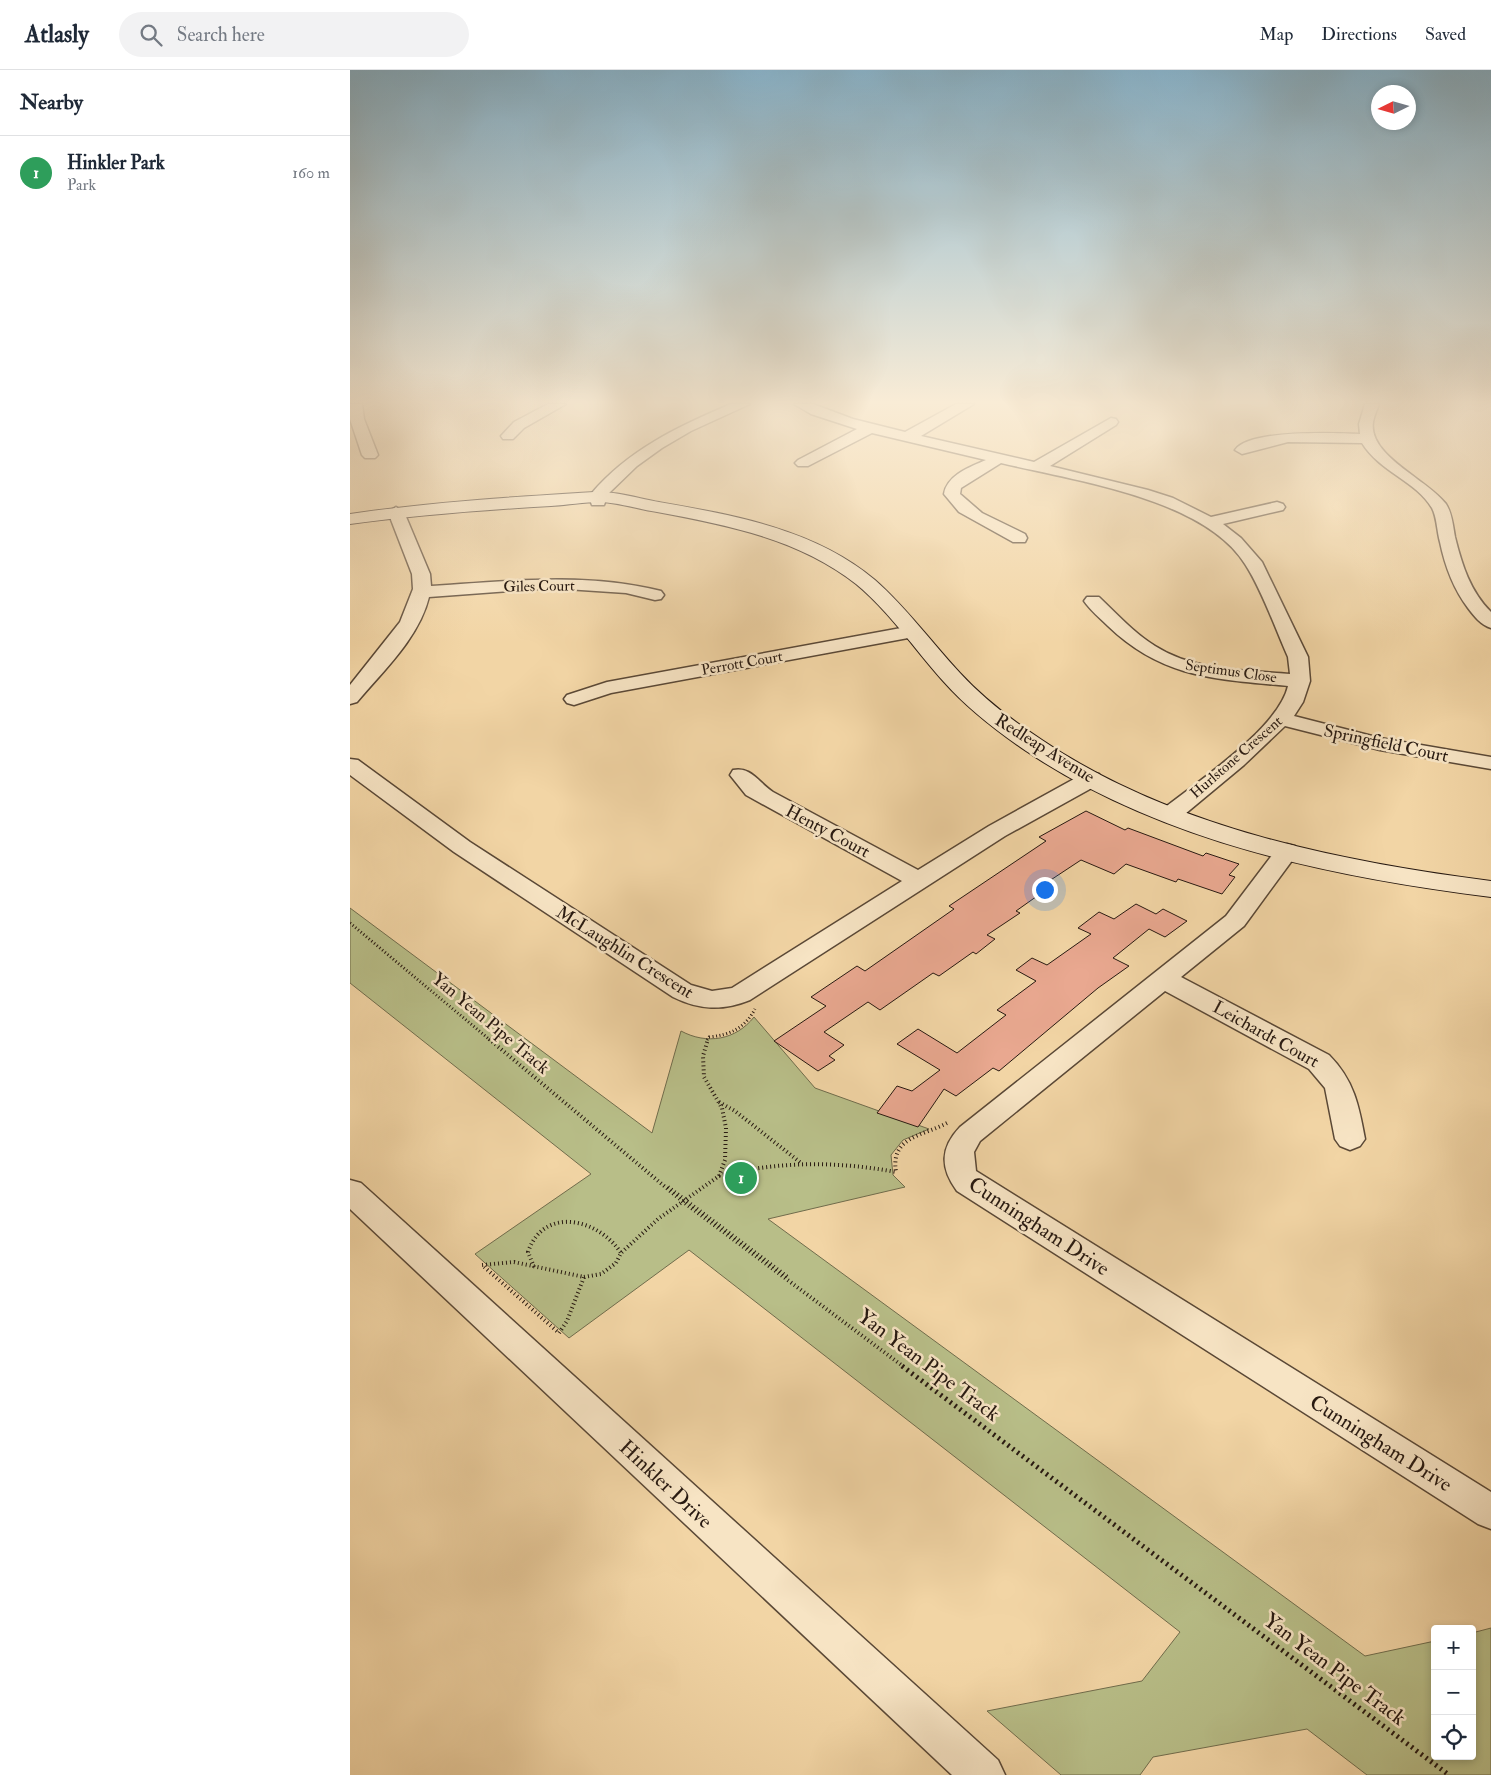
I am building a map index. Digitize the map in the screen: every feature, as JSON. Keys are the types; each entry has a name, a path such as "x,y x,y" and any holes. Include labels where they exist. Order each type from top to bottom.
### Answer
{"street":[{"path":"599,499 611,484"},
{"path":"957,484 951,494 952,499 962,507 1019,538"},
{"name":"Hurlstone Crescent","path":"1104,484 1147,494 1209,522 1236,542 1253,562 1298,657 1300,681 1292,704 1281,719 1170,814"},
{"path":"1418,484 1425,488 1441,509 1456,575 1462,588 1491,622"},
{"name":"Redleap Avenue","path":"350,519 485,502 599,499 656,507 734,522 805,546 842,566 868,585 962,689 991,714 1026,741 1091,779 1170,814 1287,851 1388,874 1491,889"},
{"path":"1209,522 1277,507"},
{"path":"350,698 412,619 419,606 422,592 421,574 396,512"},
{"name":"Giles Court","path":"422,592 551,583 626,588 655,595"},
{"name":"Septimus Close","path":"1093,600 1147,649 1166,659 1208,670 1300,681"},
{"name":"Perrott Court","path":"574,700 608,688 912,632"},
{"name":"Springfield Court","path":"1281,719 1380,744 1491,763"},
{"name":"McLaughlin Crescent","path":"350,765 462,847 682,991 702,1000 724,1000 741,994 1010,823 1091,779"},
{"name":"Henty Court","path":"742,776 754,790 765,797 920,881"},
{"name":"Cunningham Drive","path":"1287,851 1235,921 970,1134 960,1149 958,1160 963,1178 968,1183 1491,1512"},
{"name":"Leichardt Court","path":"1164,979 1319,1062 1333,1074 1340,1084 1350,1139"},
{"name":"Hinkler Drive","path":"356,1206 527,1356 983,1775"}],"path":[{"name":"Yan Yean Pipe Track","path":"350,923 683,1200 1448,1775"},
{"path":"719,1176 725,1167 727,1157 724,1117 719,1102 703,1078 705,1044 709,1037 728,1034 745,1024 759,1004"},
{"path":"719,1102 735,1111 802,1163"},
{"path":"584,1277 567,1321 558,1333 482,1265 514,1262 534,1268 594,1277 609,1270 621,1252 683,1200 719,1176 755,1168 802,1163 842,1163 896,1172"},
{"path":"534,1268 528,1252 534,1236 548,1226 564,1222 590,1225 603,1232 621,1252"}],"green space":[{"path":"350,908 652,1133 681,1031 701,1038 720,1038 739,1031 754,1017 815,1088 929,1129 903,1140 891,1155 893,1175 905,1187 768,1219 1365,1656 1431,1642 1431,1760 1476,1760 1476,1632 1491,1628 1491,1775 1367,1775 1307,1729 1153,1757 1140,1775 1061,1775 987,1711 1142,1681 1180,1632 689,1250 569,1338 475,1254 591,1174 350,983"}],"building":[{"path":"1086,811 1125,830 1128,828 1203,856 1206,853 1239,864 1229,875 1235,877 1222,894 1178,879 1176,882 1126,864 1114,874 1081,860 1034,891 1040,894 1016,911 1020,913 987,935 995,939 976,954 973,952 939,976 933,973 880,1010 868,1002 824,1032 844,1045 829,1056 835,1060 818,1071 774,1041 826,1006 811,997 857,966 865,971 954,909 949,906 1046,841 1039,837"},
{"path":"1136,904 1156,914 1163,909 1187,921 1165,937 1149,929 1113,958 1129,966 1098,988 999,1071 993,1068 956,1096 944,1089 918,1127 877,1113 897,1086 912,1091 940,1070 897,1044 918,1029 957,1053 1006,1015 997,1010 1036,981 1016,970 1032,958 1047,965 1091,934 1078,928 1099,912 1114,919"}],"place":[{"name":"Hinkler Park","path":"741,1178"}]}
